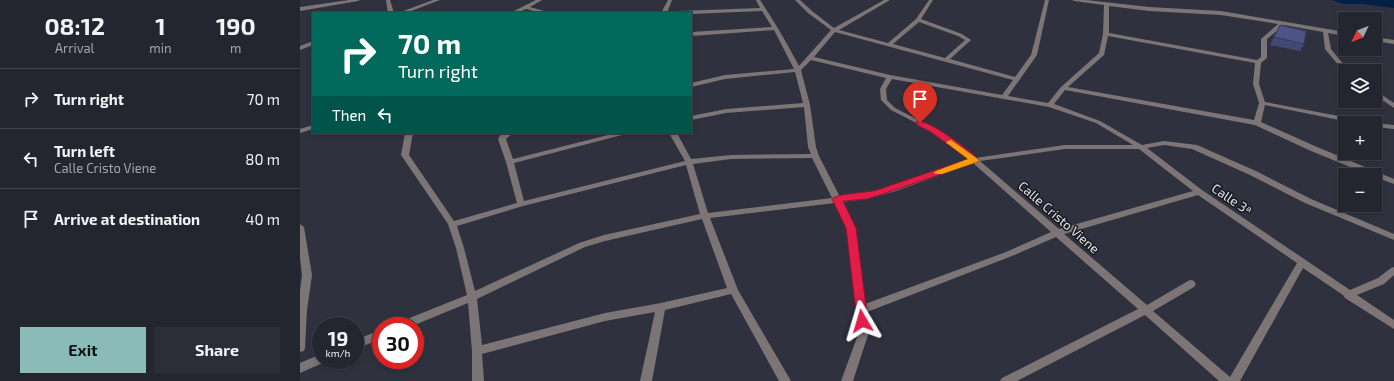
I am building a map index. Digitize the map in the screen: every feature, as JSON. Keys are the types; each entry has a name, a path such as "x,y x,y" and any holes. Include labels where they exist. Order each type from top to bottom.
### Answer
{"street":[{"path":"300,9 358,0"},
{"path":"388,0 391,12"},
{"path":"404,12 438,0"},
{"path":"515,12 540,0"},
{"path":"664,12 670,0"},
{"path":"758,0 776,28 798,70 807,105 812,147 815,156 851,228 864,332 847,381"},
{"path":"797,0 834,30 1017,79"},
{"path":"692,85 725,77 798,70 834,30 888,0"},
{"path":"889,44 918,20 931,0"},
{"path":"1004,97 1034,56 1047,0"},
{"path":"1074,0 1149,9 1221,13 1338,33"},
{"path":"1050,105 1063,88 1102,54 1106,34 1107,4"},
{"path":"525,7 544,12"},
{"path":"692,12 764,9"},
{"path":"918,20 960,35 968,40 946,60"},
{"path":"1106,34 1258,62 1264,58 1264,39 1283,23"},
{"path":"692,34 776,28"},
{"path":"1324,30 1328,49 1340,64"},
{"path":"1382,40 1394,42"},
{"path":"300,48 312,43"},
{"name":"Calle 3ª","path":"810,58 890,77 1050,105 1098,122 1140,147 1199,192 1394,326"},
{"path":"1257,123 1262,103 1256,84 1258,62"},
{"name":"Calle Cristo Viene","path":"890,77 883,89 884,100 893,109 934,130 974,160 1227,381"},
{"path":"1063,88 1257,123 1314,149 1394,182"},
{"path":"1382,97 1394,106"},
{"path":"1262,103 1338,118"},
{"path":"692,118 726,111 807,105"},
{"path":"1382,126 1394,128"},
{"path":"300,131 312,127"},
{"path":"409,134 406,155 452,224 460,248 472,297 478,381"},
{"path":"507,134 503,136 502,139 510,162 521,204"},
{"path":"510,162 620,134"},
{"path":"674,134 689,162 705,216 733,290 785,381"},
{"path":"423,317 472,297 589,243 604,238 705,216 867,196 974,160 1065,147 1140,147 1164,143 1194,146 1253,173 1308,201 1394,237"},
{"path":"452,224 521,204 689,162 731,158 815,156"},
{"path":"861,310 1002,256 1057,233 1199,192"},
{"path":"300,227 304,276 300,348"},
{"path":"1234,381 1302,262"},
{"path":"1348,295 1380,281 1394,270"},
{"path":"1012,380 1146,310 1191,284"},
{"path":"477,351 605,317 661,307 733,290"},
{"path":"646,381 661,307"},
{"path":"300,368 312,363"}],"water":[{"path":"1331,0 1394,0 1394,8 1363,4 1344,4"}],"building":[{"path":"1280,25 1306,31 1304,44 1274,37"}],"slow traffic":[{"path":"939,173 974,160 951,143"}],"route":[{"path":"862,321 851,228 837,199 867,196 893,189 974,160 934,130 920,123"}]}
